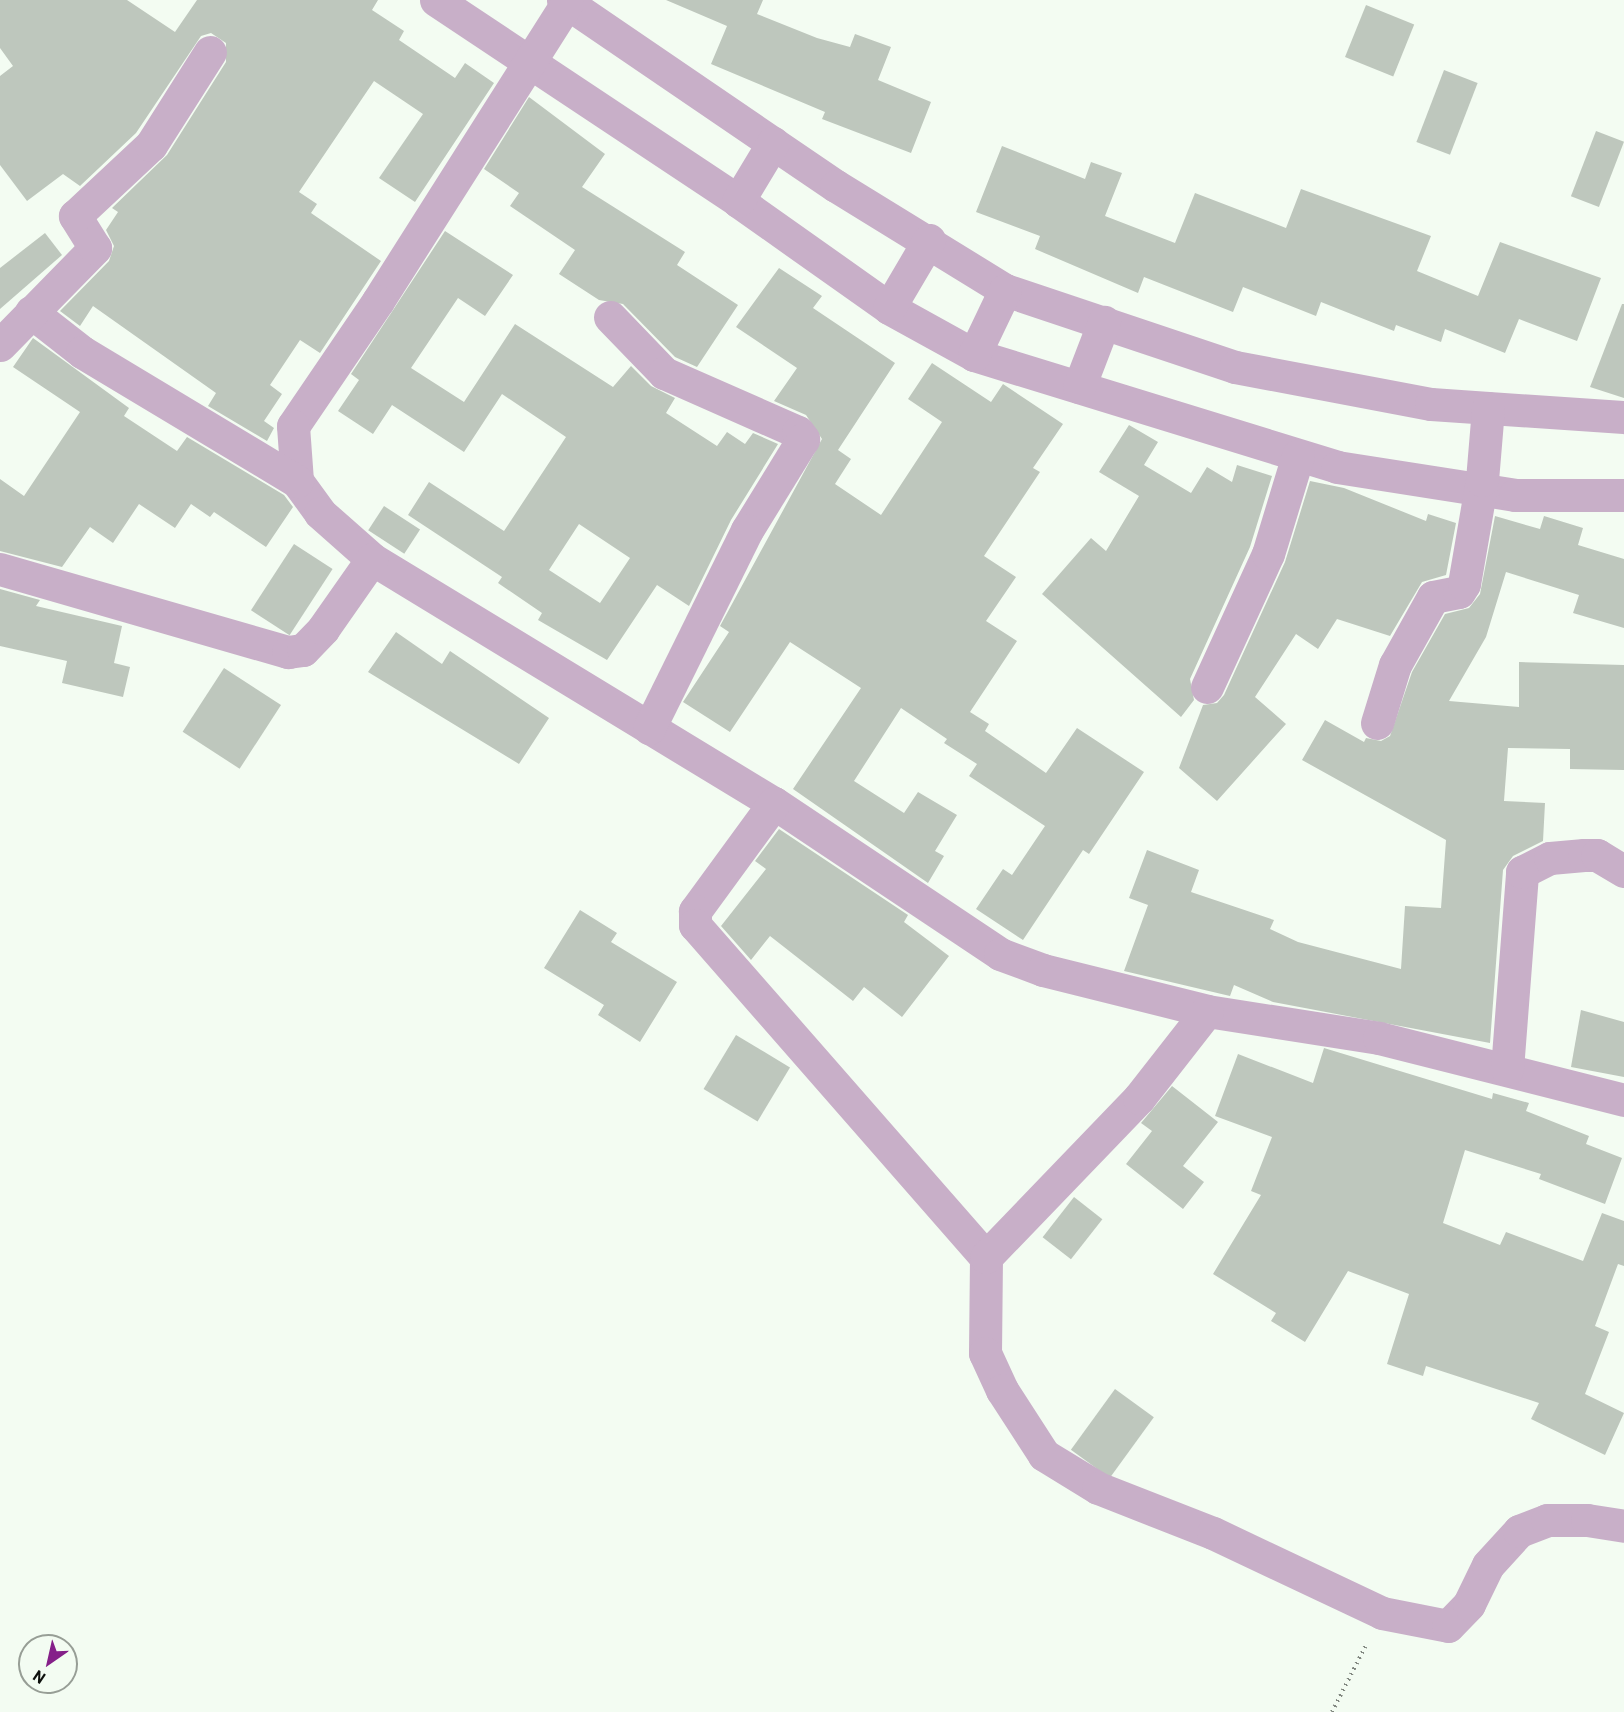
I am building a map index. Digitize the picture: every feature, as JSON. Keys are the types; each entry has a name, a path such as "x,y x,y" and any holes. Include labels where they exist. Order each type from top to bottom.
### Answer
{"street":[{"path":"436,0 754,174 923,251 1000,299 1100,331 1235,367 1431,404 1624,417"},
{"path":"297,481 293,426 378,301 565,1 892,302 977,349 1082,381 1298,455 1337,466 1482,474 1515,495 1624,495"},
{"path":"0,345 95,248 76,215 151,145 210,52"},
{"path":"892,302 923,251"},
{"path":"977,349 1000,299"},
{"path":"31,312 82,352 297,481 320,513 372,559 774,803 1000,954 1042,970 1207,1011 1378,1038 1624,1100"},
{"path":"610,317 664,373 798,432 803,439 747,530 649,728"},
{"path":"1082,381 1100,331"},
{"path":"1377,723 1395,664 1433,597 1459,591 1464,584 1482,474 1488,408"},
{"path":"1207,687 1269,554 1298,455"},
{"path":"0,569 288,652 303,650 312,642 372,559"},
{"path":"774,803 695,911 695,925 986,1257 985,1353 1002,1390 1044,1455 1098,1488 1213,1533 1382,1613 1448,1626 1468,1604 1488,1565 1519,1531 1548,1520 1587,1520 1624,1526"},
{"path":"1507,1069 1522,872 1550,858 1584,855 1597,855 1624,870"},
{"path":"986,1257 1139,1098 1207,1011"}],"path":[{"path":"1332,1712 1382,1613"}],"building":[{"path":"0,0 127,0 175,32 197,0 378,0 372,10 404,31 399,40 455,78 465,63 494,83 415,202 379,178 423,114 374,81 299,192 317,204 311,213 381,261 320,353 300,340 270,385 282,394 264,421 274,428 267,441 208,406 216,393 93,306 80,326 60,311 109,261 114,246 106,230 118,212 112,208 167,155 226,62 226,43 211,33 201,36 136,133 80,186 63,174 27,201 0,165 0,76 13,66 0,48"},
{"path":"666,0 763,0 757,14 817,38 850,47 855,34 891,47 878,80 931,102 911,153 822,119 825,112 711,64 727,26"},
{"path":"1366,5 1414,24 1393,76 1345,57"},
{"path":"1444,70 1478,83 1450,155 1416,142"},
{"path":"529,97 605,154 582,187 685,252 677,265 738,305 697,367 675,357 623,304 599,300 559,274 575,250 510,206 519,193 484,169"},
{"path":"1596,131 1624,142 1599,207 1571,196"},
{"path":"1002,146 1085,179 1091,162 1122,173 1105,216 1175,243 1195,193 1286,228 1301,189 1431,236 1417,271 1478,296 1500,242 1601,278 1577,341 1519,319 1505,353 1445,329 1441,342 1396,325 1394,331 1321,302 1316,316 1243,287 1233,312 1144,277 1138,293 1035,249 1040,236 976,212"},
{"path":"445,231 513,275 485,316 458,298 411,368 464,402 515,324 613,387 631,366 651,386 675,398 666,413 717,446 727,432 745,444 753,433 778,444 731,520 689,606 657,585 607,660 538,620 542,613 498,583 502,577 408,515 429,482 504,531 566,437 502,394 464,452 392,405 373,434 338,411 359,380 351,374","holes":["579,524 630,558 600,603 549,570"]},
{"path":"45,233 62,255 0,309 0,268"},
{"path":"779,268 822,296 813,308 895,363 838,450 851,459 835,484 881,515 942,422 908,399 932,363 991,402 1003,384 1063,424 1033,468 1040,472 984,556 1016,577 986,621 1017,641 970,712 989,724 985,731 1046,773 1077,728 1144,772 1089,854 1083,850 1023,940 976,909 1003,869 1012,875 1045,826 969,776 977,764 944,743 947,739 901,708 854,781 904,813 918,792 957,815 935,851 944,856 928,883 793,789 861,688 790,642 730,732 683,702 729,632 720,626 822,439 806,415 774,401 797,368 736,327"},
{"path":"1622,304 1624,304 1624,398 1590,387"},
{"path":"33,338 129,408 124,416 177,451 187,437 284,495 293,507 266,547 214,512 210,517 191,504 175,528 139,504 113,543 90,527 62,567 0,551 0,479 24,496 80,412 13,367"},
{"path":"1129,425 1158,442 1144,465 1191,493 1207,467 1232,482 1237,465 1272,476 1250,547 1190,679 1194,700 1181,717 1042,594 1091,538 1106,551 1139,496 1099,472"},
{"path":"1310,481 1344,488 1426,521 1428,514 1456,523 1446,575 1422,582 1390,636 1337,619 1318,649 1296,634 1255,697 1286,724 1217,801 1179,768 1203,705 1217,703 1224,695 1285,562"},
{"path":"384,506 420,529 404,554 368,530"},
{"path":"1495,516 1540,529 1544,516 1583,528 1578,545 1624,559 1624,628 1573,613 1579,595 1506,572 1486,637 1449,701 1519,707 1519,662 1624,665 1624,770 1570,769 1570,749 1508,748 1504,801 1545,803 1543,841 1513,856 1503,870 1490,1043 1273,1002 1234,985 1230,996 1124,971 1148,905 1129,898 1147,850 1199,870 1191,892 1274,920 1270,929 1298,942 1401,969 1405,906 1441,908 1446,840 1302,760 1325,720 1364,742 1366,738 1381,741 1390,736 1412,672 1445,614 1469,608 1480,594"},
{"path":"294,544 333,569 290,635 251,610"},
{"path":"0,589 40,600 36,606 122,626 114,663 130,667 123,697 62,683 67,661 0,646"},
{"path":"396,632 442,664 450,651 549,718 519,764 368,672"},
{"path":"224,668 281,705 240,769 183,732"},
{"path":"779,829 908,915 904,922 949,956 902,1017 864,987 853,1001 770,936 751,960 721,926 766,869 755,861"},
{"path":"580,910 617,933 611,942 677,982 640,1042 598,1015 604,1005 544,968"},
{"path":"1581,1010 1624,1022 1624,1077 1571,1067"},
{"path":"736,1035 790,1067 758,1121 704,1089"},
{"path":"1324,1048 1492,1099 1493,1093 1529,1103 1526,1111 1589,1136 1586,1144 1622,1158 1605,1204 1539,1179 1541,1174 1465,1150 1443,1223 1500,1245 1506,1232 1583,1261 1602,1213 1624,1221 1624,1266 1618,1264 1595,1326 1609,1332 1585,1394 1624,1413 1605,1455 1531,1419 1539,1403 1426,1366 1423,1376 1387,1364 1409,1294 1348,1271 1305,1342 1271,1321 1276,1313 1213,1274 1261,1195 1251,1191 1272,1137 1215,1116 1238,1054 1313,1083"},
{"path":"1172,1086 1218,1122 1183,1166 1204,1182 1183,1209 1126,1164 1152,1131 1141,1123"},
{"path":"1074,1197 1102,1219 1071,1259 1043,1237"},
{"path":"1115,1389 1154,1417 1110,1478 1071,1450"}]}
